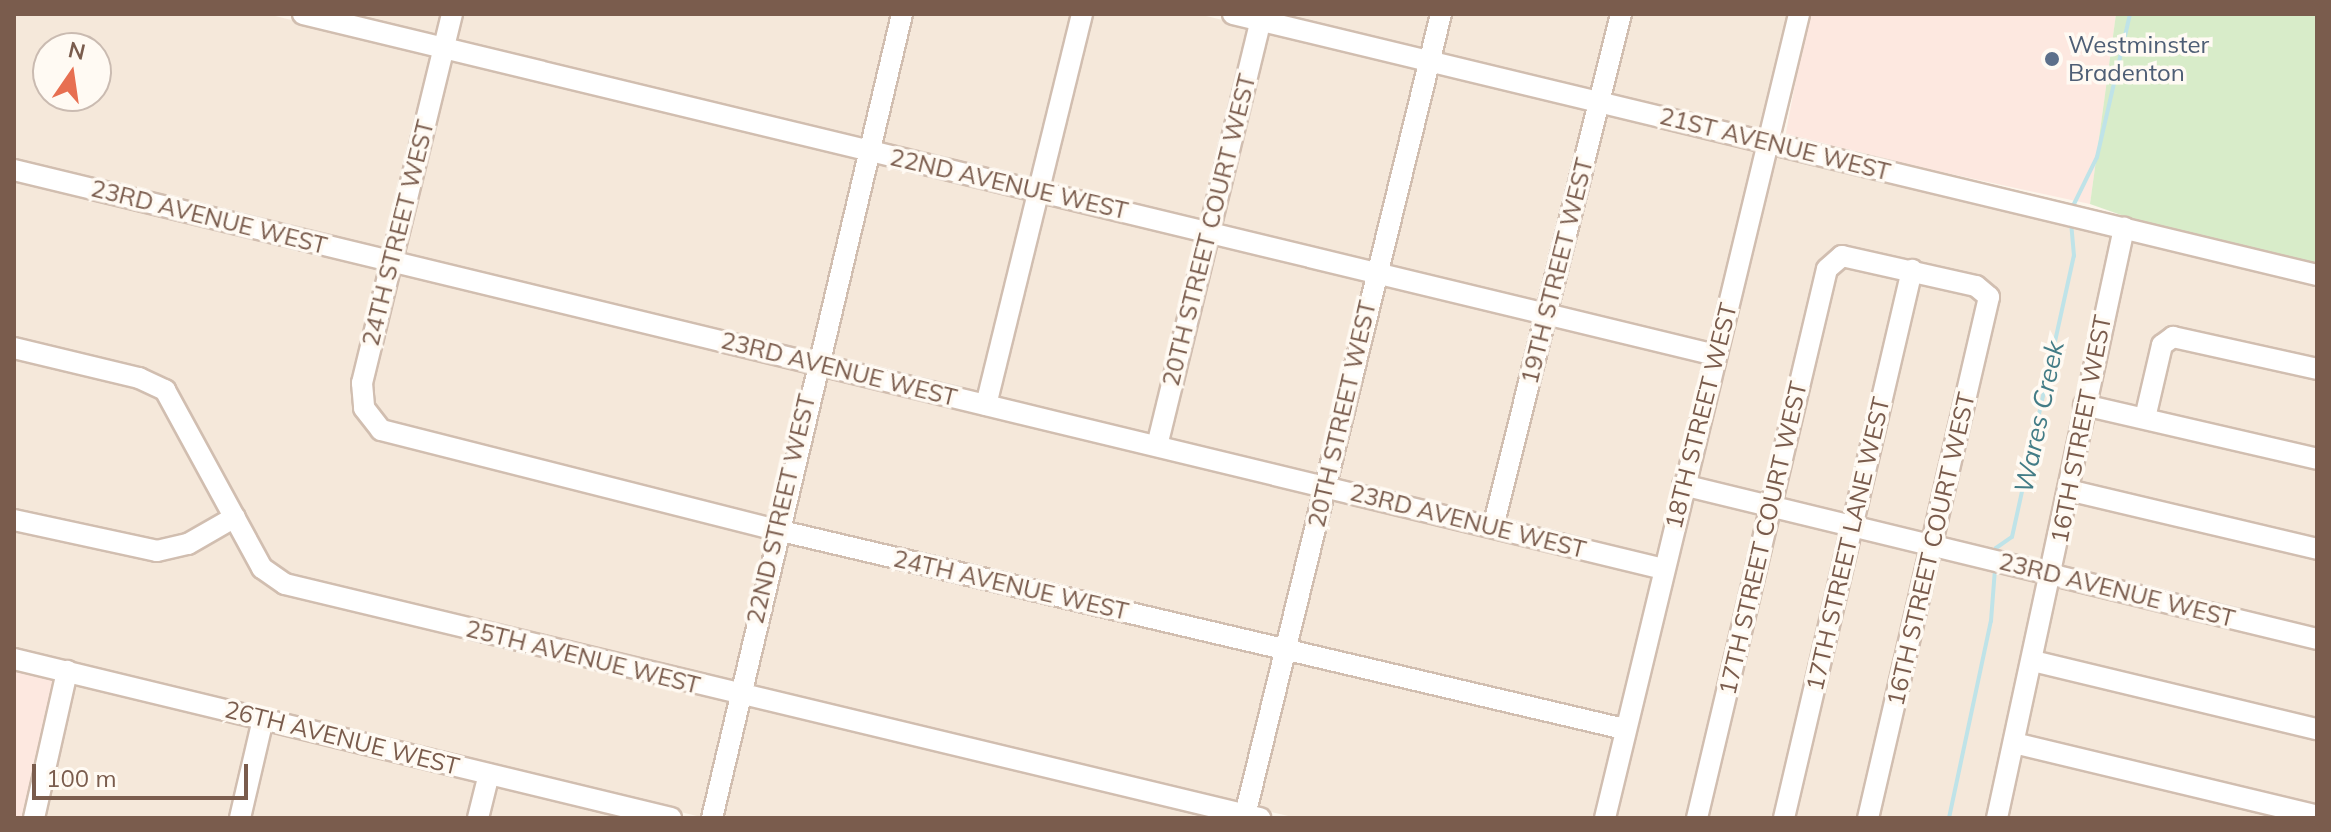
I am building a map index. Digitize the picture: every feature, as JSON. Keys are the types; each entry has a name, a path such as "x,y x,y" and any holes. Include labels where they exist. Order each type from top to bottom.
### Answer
{"street":[{"name":"22ND AVENUE WEST","path":"303,14 1716,355"},
{"name":"24TH STREET WEST","path":"398,437 370,419 361,396 452,14"},
{"name":"22ND STREET WEST","path":"712,818 737,695 902,14"},
{"path":"986,405 1082,14"},
{"name":"21ST AVENUE WEST","path":"1233,14 1261,18 2317,275"},
{"name":"20TH STREET WEST","path":"1252,816 1285,650 1375,272 1441,14"},
{"name":"19TH STREET WEST","path":"1493,527 1621,14"},
{"name":"18TH STREET WEST","path":"1605,818 1624,729 1799,14"},
{"name":"20TH STREET COURT WEST","path":"1157,446 1261,18"},
{"name":"23RD AVENUE WEST","path":"14,170 1663,569"},
{"name":"16TH STREET WEST","path":"1997,818 2053,574 2084,405 2124,228"},
{"name":"17TH STREET COURT WEST","path":"1697,818 1833,259 1851,256 1912,270"},
{"name":"16TH STREET COURT WEST","path":"1868,818 1989,297 1976,286 1912,270"},
{"name":"17TH STREET LANE WEST","path":"1784,818 1912,270"},
{"path":"2145,418 2167,340 2182,336 2317,369"},
{"name":"25TH AVENUE WEST","path":"14,348 139,378 165,390 262,568 285,584 737,695 1252,816"},
{"path":"2084,405 2317,459"},
{"name":"24TH AVENUE WEST","path":"398,437 777,530 1624,729"},
{"name":"23RD AVENUE WEST","path":"1683,485 2317,639"},
{"path":"2068,490 2317,549"},
{"path":"14,520 157,551 188,544 235,517"},
{"name":"26TH AVENUE WEST","path":"14,659 671,818"},
{"path":"2033,661 2317,729"},
{"path":"34,818 67,671"},
{"path":"240,818 263,719"},
{"path":"2014,743 2317,816"},
{"path":"478,818 489,774"}],"shaded area":[{"path":"14,14 267,14 434,55 386,251 14,161"},
{"path":"337,14 444,14 438,39"},
{"path":"459,14 894,14 862,141 453,42"},
{"path":"909,14 1074,14 1033,181 877,145"},
{"path":"1090,14 1198,14 1251,27 1203,222 1047,184"},
{"path":"1269,14 1433,14 1424,51"},
{"path":"1449,14 1613,14 1593,91 1439,55"},
{"path":"1628,14 1791,14 1762,133 1608,95"},
{"path":"1808,14 2116,14 2090,204 1785,138"},
{"path":"1265,31 1420,68 1370,262 1217,226"},
{"path":"449,58 858,157 810,354 401,254"},
{"path":"1435,71 1589,108 1542,304 1384,265"},
{"path":"1604,111 1759,149 1711,346 1556,308"},
{"path":"1773,152 2317,283 2317,818 1612,818"},
{"path":"873,161 1029,197 980,395 825,357"},
{"path":"14,178 382,267 355,381 377,437 390,444 768,536 732,685 288,576 268,562 169,383 141,370 14,339"},
{"path":"1043,200 1199,239 1151,437 995,398"},
{"path":"1213,242 1366,278 1319,476 1166,440"},
{"path":"397,271 806,370 772,520 385,422 369,394"},
{"path":"1380,281 1538,320 1488,518 1334,480"},
{"path":"1552,324 1707,362 1658,559 1503,521"},
{"path":"14,356 137,386 160,397 224,514 186,536 157,543 14,512"},
{"path":"821,373 1316,493 1280,640 786,523"},
{"path":"1330,496 1654,575 1619,719 1295,643"},
{"path":"232,528 283,592 728,702 705,818 14,648 14,529 158,559"},
{"path":"782,540 1276,656 1240,805 746,689"},
{"path":"1291,660 1615,735 1597,818 1297,818 1254,808"},
{"path":"14,667 58,678 26,818 14,818"},
{"path":"72,681 254,726 233,818 43,818"},
{"path":"743,705 1224,818 720,818"},
{"path":"268,729 479,780 471,818 248,818"},
{"path":"494,783 637,818 486,818"}],"green space":[{"path":"2116,14 2317,14 2317,265 2158,228 2090,204"}],"waterway":[{"name":"Wares Creek","path":"2072,208 2097,157 2130,14"},
{"name":"Wares Creek","path":"1996,556 1996,548 2012,537 2074,256 2071,221"},
{"name":"Wares Creek","path":"1949,818 1991,621 1995,569"}],"place":[{"name":"Westminster Bradenton","path":"2052,59"}]}
